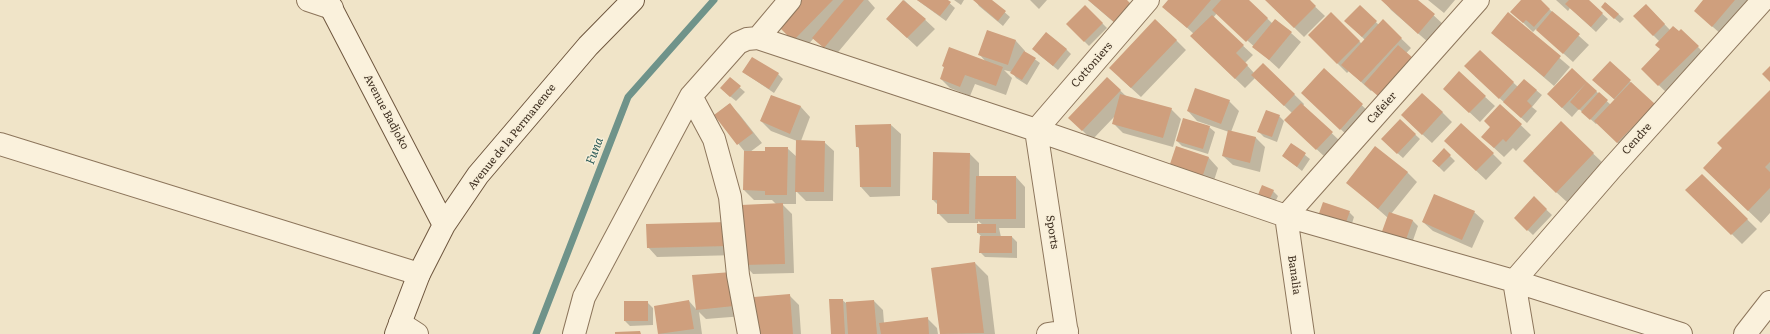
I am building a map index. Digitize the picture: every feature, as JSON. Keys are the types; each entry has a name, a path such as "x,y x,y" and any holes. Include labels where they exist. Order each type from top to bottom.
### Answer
{"street":[{"path":"308,0 329,4"},
{"name":"Avenue de la Permanence","path":"404,330 419,274 444,225 478,175 513,132 588,46 633,0"},
{"path":"758,38 790,0"},
{"name":"Cottoniers","path":"1036,130 1148,0"},
{"name":"Cafeier","path":"1286,216 1478,0"},
{"name":"Cendre","path":"1514,282 1611,169 1763,0"},
{"name":"Avenue Badjoko","path":"329,4 444,225"},
{"path":"574,334 584,297 691,96 738,43 747,39 758,38 1036,130 1286,216 1514,282 1681,334"},
{"path":"691,96 714,139 730,197 738,274 749,334"},
{"name":"Sports","path":"1036,130 1061,333"},
{"path":"0,144 419,274"},
{"name":"Banalia","path":"1286,216 1303,334"},
{"path":"1514,282 1523,334"},
{"path":"1744,334 1770,302"}],"building":[{"path":"802,0 833,0 793,41 777,25"},
{"path":"844,0 864,0 824,48 812,38"},
{"path":"903,0 926,19 907,38 886,19"},
{"path":"917,0 948,0 951,2 940,16"},
{"path":"973,0 992,0 1006,11 998,21"},
{"path":"1088,0 1127,0 1130,3 1114,22"},
{"path":"1168,0 1211,0 1187,28 1162,7"},
{"path":"1221,0 1249,0 1268,18 1246,42 1212,10"},
{"path":"1265,0 1310,0 1316,6 1294,28"},
{"path":"1381,0 1418,0 1435,14 1418,34"},
{"path":"1521,0 1541,0 1550,9 1534,27 1526,20 1523,23 1510,12"},
{"path":"1569,0 1589,0 1603,13 1591,27 1565,4"},
{"path":"1703,0 1735,0 1712,27 1694,11"},
{"path":"1605,2 1619,14 1614,19 1601,7"},
{"path":"1646,4 1665,24 1653,36 1633,16"},
{"path":"1085,5 1103,23 1084,42 1066,24"},
{"path":"1360,5 1377,21 1362,37 1344,21"},
{"path":"1552,11 1580,34 1563,54 1536,30"},
{"path":"1331,12 1360,41 1337,64 1308,35"},
{"path":"1508,12 1561,56 1544,77 1491,33"},
{"path":"1212,15 1244,45 1236,53 1248,65 1235,79 1190,36"},
{"path":"1155,19 1177,40 1131,88 1109,68"},
{"path":"1275,19 1292,32 1269,60 1252,47"},
{"path":"1383,19 1402,38 1361,82 1341,65"},
{"path":"1673,26 1679,31 1681,29 1699,46 1658,86 1641,69 1660,49 1655,45"},
{"path":"987,30 1016,40 1008,65 978,55"},
{"path":"1046,32 1067,49 1053,66 1032,49"},
{"path":"1398,45 1413,58 1378,96 1364,84"},
{"path":"949,47 1003,67 996,86 965,75 960,87 940,79 944,67 942,66"},
{"path":"1480,50 1514,82 1499,99 1464,66"},
{"path":"1024,51 1036,58 1022,80 1010,73"},
{"path":"752,57 779,73 769,89 742,72"},
{"path":"1610,61 1631,80 1614,99 1592,80"},
{"path":"1263,63 1295,94 1284,106 1251,75"},
{"path":"1770,66 1770,82 1762,74"},
{"path":"1324,68 1363,104 1340,130 1301,93"},
{"path":"1572,68 1587,82 1562,108 1547,94"},
{"path":"1459,71 1486,96 1469,113 1443,89"},
{"path":"730,77 741,86 730,97 720,88"},
{"path":"1107,77 1121,90 1082,131 1068,118"},
{"path":"1524,79 1537,90 1527,101 1532,106 1521,118 1503,102"},
{"path":"1587,82 1597,91 1579,110 1570,102"},
{"path":"1631,82 1655,104 1617,143 1594,121"},
{"path":"1195,88 1230,100 1221,124 1187,111"},
{"path":"1770,90 1770,162 1765,167 1770,172 1770,188 1748,211 1703,168 1722,148 1717,143"},
{"path":"1599,92 1608,100 1590,120 1581,112"},
{"path":"1422,93 1443,112 1422,135 1401,115"},
{"path":"1120,94 1172,108 1163,138 1112,124"},
{"path":"771,95 801,106 790,134 760,121"},
{"path":"730,103 753,133 737,145 714,115"},
{"path":"1301,103 1333,132 1316,150 1284,120"},
{"path":"1500,104 1522,124 1506,142 1503,139 1494,148 1481,137 1490,127 1484,121"},
{"path":"1266,110 1280,115 1272,137 1257,132"},
{"path":"1183,118 1210,126 1203,149 1176,141"},
{"path":"1400,119 1416,134 1397,154 1381,139"},
{"path":"1561,121 1594,153 1556,193 1523,161"},
{"path":"1461,123 1494,153 1476,171 1444,141"},
{"path":"891,124 891,187 860,187 859,147 856,147 855,125"},
{"path":"1228,130 1256,137 1250,163 1222,156"},
{"path":"796,140 825,141 824,192 795,192"},
{"path":"1291,143 1306,153 1297,167 1282,156"},
{"path":"1176,146 1209,157 1200,184 1167,173"},
{"path":"1375,146 1408,172 1378,209 1346,183"},
{"path":"765,147 788,147 787,195 765,195 765,191 743,190 744,151 765,151"},
{"path":"1444,148 1451,155 1439,167 1432,161"},
{"path":"933,152 970,153 969,214 937,214 937,200 932,200"},
{"path":"1702,174 1748,219 1731,235 1685,190"},
{"path":"976,176 1016,176 1016,219 975,219"},
{"path":"1262,185 1274,190 1266,207 1255,202"},
{"path":"1434,194 1475,211 1462,240 1422,222"},
{"path":"1534,196 1547,209 1527,231 1514,218"},
{"path":"1323,202 1350,211 1344,228 1317,219"},
{"path":"783,203 785,264 743,265 741,205"},
{"path":"1389,212 1413,220 1404,245 1380,237"},
{"path":"729,222 730,246 647,248 646,224"},
{"path":"977,224 996,224 996,233 977,233"},
{"path":"980,236 1012,236 1012,253 979,253"},
{"path":"975,262 984,333 940,334 931,268"},
{"path":"732,272 734,306 696,310 692,275"},
{"path":"790,294 793,334 757,334 754,297"},
{"path":"829,299 843,299 845,334 831,334"},
{"path":"689,300 694,329 658,334 654,306"},
{"path":"874,300 877,334 848,334 846,302"},
{"path":"624,301 648,301 648,321 624,321"},
{"path":"928,317 929,334 881,334 879,323"},
{"path":"640,331 641,334 615,334 615,332"}],"waterway":[{"name":"Funa","path":"536,334 628,97 714,0"}]}
